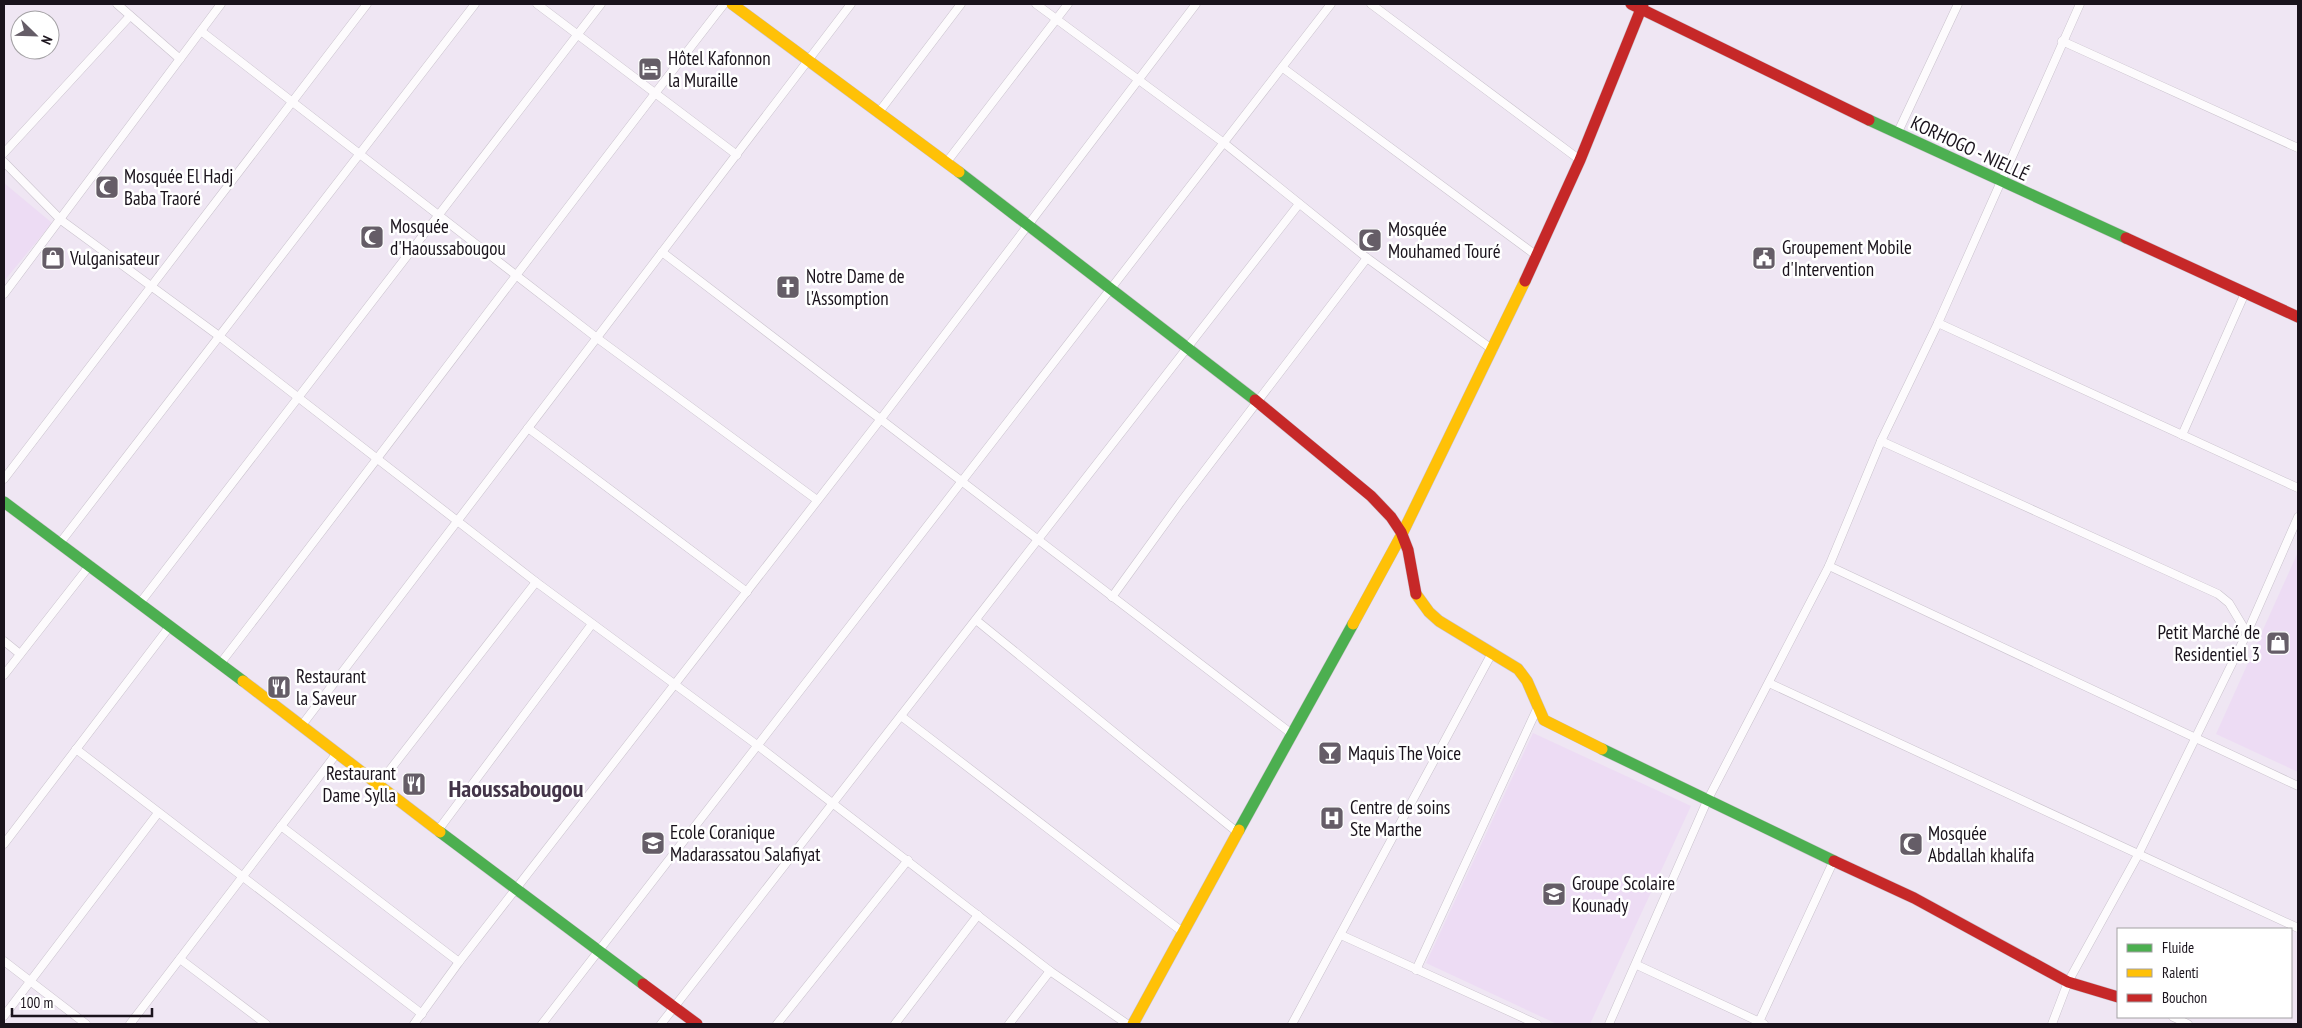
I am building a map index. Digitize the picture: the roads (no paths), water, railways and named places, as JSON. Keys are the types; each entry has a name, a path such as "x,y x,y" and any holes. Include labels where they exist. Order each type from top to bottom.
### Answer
{"street":[{"path":"117,4 180,59"},
{"path":"4,294 221,4"},
{"path":"4,479 367,4"},
{"path":"60,543 475,4"},
{"path":"537,4 737,155"},
{"path":"140,603 601,4"},
{"path":"220,664 378,458 514,274 724,4"},
{"path":"732,4 879,112 1186,346 1257,402 1388,512 1402,534 1410,557 1414,589 1422,605 1435,618 1518,669 1529,683 1536,709 1544,720 1707,801 1914,898 2068,982 2117,997"},
{"path":"302,725 851,4"},
{"path":"879,112 962,4"},
{"path":"1036,4 1224,143 1368,258 1493,350"},
{"path":"946,163 1068,4"},
{"path":"414,1024 459,962 880,420 1196,4"},
{"path":"542,1024 1332,4"},
{"path":"1371,4 1580,160"},
{"path":"1897,134 1958,4"},
{"path":"1609,1024 1637,965 1707,801 1829,566 1881,441 1938,323 2080,4"},
{"path":"1133,1024 1402,534 1493,350 1580,160 1638,5"},
{"name":"KORHOGO - NIELLÉ","path":"1638,5 1897,134 2298,317"},
{"path":"4,153 130,16"},
{"path":"201,31 596,338 816,500"},
{"path":"2062,41 2298,148"},
{"path":"1283,68 1537,256"},
{"path":"4,162 61,220 219,336 536,582 674,686 757,745 1050,971 1128,1024"},
{"path":"661,1024 1038,540 1186,346 1299,204"},
{"path":"662,252 1292,734"},
{"path":"1112,597 1257,402 1368,258"},
{"path":"2182,435 2245,293"},
{"path":"1938,323 2298,488"},
{"path":"528,428 747,592"},
{"path":"1881,441 2218,594 2229,603 2247,632"},
{"path":"4,502 302,725 516,890 697,1024"},
{"path":"2052,1024 2068,982 2138,855 2194,737 2247,632 2298,517"},
{"path":"4,675 90,565"},
{"path":"1829,566 2298,786"},
{"path":"379,784 536,582"},
{"path":"976,620 1237,832"},
{"path":"439,829 592,624"},
{"path":"4,844 170,626"},
{"path":"4,641 20,654"},
{"path":"1292,1024 1492,653"},
{"path":"1769,683 2298,928"},
{"path":"1416,970 1536,709"},
{"path":"901,716 1184,933"},
{"path":"76,749 422,1014"},
{"path":"130,1024 337,753"},
{"path":"4,1016 158,813"},
{"path":"281,826 459,962"},
{"path":"777,1024 908,860"},
{"path":"1637,965 1761,1023 1834,860"},
{"path":"895,1024 978,915"},
{"path":"1341,934 1537,1024"},
{"path":"180,958 266,1024"},
{"path":"4,961 86,1024"},
{"path":"1009,1024 1050,971"},
{"path":"2175,1018 2188,1024"}],"place":[{"name":"Hôtel Kafonnon la Muraille","path":"650,69"},
{"name":"Mosquée El Hadj Baba Traoré","path":"107,187"},
{"name":"Mosquée d'Haoussabougou","path":"372,237"},
{"name":"Mosquée Mouhamed Touré","path":"1370,240"},
{"name":"Vulganisateur","path":"53,258"},
{"name":"Groupement Mobile d'Intervention","path":"1764,258"},
{"name":"Notre Dame de l'Assomption","path":"788,287"},
{"name":"Petit Marché de Residentiel 3","path":"2278,643"},
{"name":"Restaurant la Saveur","path":"279,687"},
{"name":"Maquis The Voice","path":"1330,753"},
{"name":"Restaurant Dame Sylla","path":"414,784"},
{"name":"Centre de soins Ste Marthe","path":"1332,818"},
{"name":"Ecole Coranique Madarassatou Salafiyat","path":"653,843"},
{"name":"Mosquée Abdallah khalifa","path":"1911,844"},
{"name":"Groupe Scolaire Kounady","path":"1554,894"}],"district":[{"name":"Haoussabougou","path":"516,788"}]}
